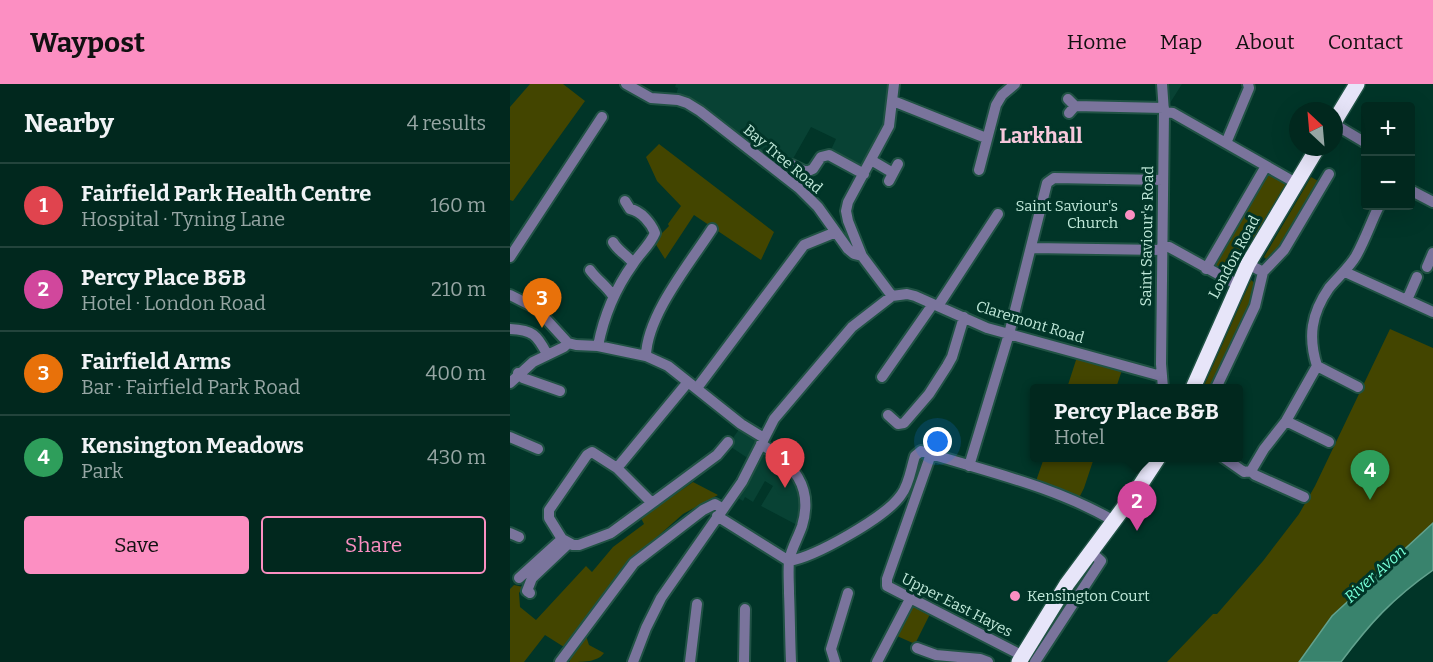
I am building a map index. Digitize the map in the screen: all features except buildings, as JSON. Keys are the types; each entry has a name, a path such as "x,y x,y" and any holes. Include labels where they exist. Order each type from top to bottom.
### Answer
{"highway":[{"path":"1343,108 1357,84"},
{"name":"London Road","path":"1195,384 1248,264 1312,156"},
{"path":"1026,660 1050,610 1155,462"}],"street":[{"name":"Bay Tree Road","path":"626,84 651,98 687,103 798,188 818,207 848,249 862,256 892,296"},
{"path":"862,256 846,211 848,202 889,126 894,84"},
{"path":"979,170 996,105 1002,95 1015,84"},
{"name":"Saint Saviour's Road","path":"1162,84 1164,110 1162,384"},
{"path":"1226,143 1249,88 1248,84"},
{"path":"893,101 986,138"},
{"path":"1071,106 1164,110 1173,113 1296,183"},
{"path":"510,257 602,117"},
{"path":"1343,129 1361,140"},
{"path":"792,165 806,172 813,169 821,157 829,155 864,174"},
{"path":"871,160 893,173"},
{"path":"1206,269 1266,166"},
{"path":"1218,384 1255,306 1263,272 1284,250 1329,174"},
{"path":"969,466 1009,334 1049,180 1054,178 1163,180"},
{"path":"1415,193 1433,202"},
{"path":"598,346 602,325 613,296 655,233 641,214 637,210 630,209 625,201"},
{"path":"1251,471 1264,449 1286,421 1317,366 1312,349 1313,322 1319,305 1330,286 1345,272 1362,246 1376,210"},
{"path":"882,377 936,305 998,214"},
{"path":"646,356 647,340 658,313 712,229"},
{"path":"617,468 692,385 804,245 836,232"},
{"path":"613,242 618,251 626,254 633,263"},
{"path":"1032,248 1169,247 1238,285"},
{"path":"1427,267 1433,253"},
{"path":"1248,264 1263,272"},
{"path":"590,270 597,280 605,284 613,296"},
{"path":"1345,272 1433,312"},
{"path":"1407,300 1417,277"},
{"name":"Claremont Road","path":"892,296 907,294 987,328 1161,376"},
{"path":"510,295 536,308 568,343 598,346 646,356 668,366 792,467 800,479 805,502 802,525 789,561 790,662"},
{"path":"633,662 661,598 742,482 774,419 852,327 892,296"},
{"path":"888,416 898,424 904,423 929,394 952,357 964,317"},
{"path":"510,329 533,333 547,354"},
{"path":"510,383 518,373 568,343"},
{"path":"1317,366 1358,387"},
{"path":"518,373 524,378 560,391"},
{"path":"1286,421 1329,442"},
{"path":"510,437 536,446"},
{"path":"652,503 617,468 592,452 587,455 549,510 549,518 566,541 579,545 611,533 652,503 717,455 728,442"},
{"path":"563,657 640,557 703,510 715,504 719,512 789,561 805,557 831,546 896,501 905,487 915,456 921,451 1030,484 1114,521"},
{"name":"Upper East Hayes","path":"932,454 886,582 890,589 1026,660"},
{"path":"1230,462 1244,472 1251,471"},
{"path":"1251,471 1255,476 1299,498"},
{"path":"519,578 566,541"},
{"path":"530,593 527,591 532,578 566,541"},
{"path":"835,662 831,649 848,593"},
{"path":"877,662 910,599"},
{"path":"690,662 697,604"},
{"path":"744,662 745,609"},
{"path":"917,648 936,655 980,659 988,662"}],"shaded area":[{"path":"530,84 563,84 585,101 513,201 510,200 510,107"},
{"path":"676,84 888,84 883,125 860,168 830,152 836,139 811,127 786,171 697,101 676,95 678,88 675,87"},
{"path":"1167,84 1182,84 1170,103 1167,102"},
{"path":"659,144 774,232 761,260 694,215 665,259 655,243 656,239 669,226 668,224 681,206 657,181 646,157"},
{"path":"1268,172 1286,184 1234,276 1213,265"},
{"path":"1311,177 1320,182 1296,224 1281,245 1266,259 1264,257"},
{"path":"1251,280 1257,285 1257,295 1214,384 1205,384"},
{"path":"1390,329 1433,348 1433,523 1332,616 1299,662 1167,662 1213,614 1217,614 1263,561 1299,514 1315,486"},
{"path":"1077,357 1122,370 1117,384 1068,384"},
{"path":"740,428 758,441 749,459 728,445"},
{"path":"765,449 795,476 800,501 797,525 761,506 773,486 765,481 753,502 745,497 743,501 738,498"},
{"path":"1043,462 1093,462 1078,500 1035,484"},
{"path":"693,482 718,495 683,514 622,568 601,600 586,636 589,645 604,653 601,656 590,661 570,662 564,647 545,635 524,662 510,662 510,589 514,585 523,587 519,593 520,607 536,620 586,566 592,572 613,547 644,524 641,518"},
{"path":"1433,523 1433,570 1383,612 1341,662 1299,662 1332,616"},
{"path":"915,605 931,612 915,644 897,636 911,607"}],"place":[{"name":"Saint Saviour's Church","path":"1130,215"},
{"name":"Fairfield Arms","path":"542,328"},
{"name":"Fairfield Park Health Centre","path":"785,488"},
{"name":"Kensington Meadows","path":"1370,500"},
{"name":"Percy Place B&B","path":"1137,531"},
{"name":"Kensington Court","path":"1015,596"}],"district":[{"name":"Larkhall","path":"1041,136"}],"water label":[{"name":"River Avon","path":"1375,574"}]}
